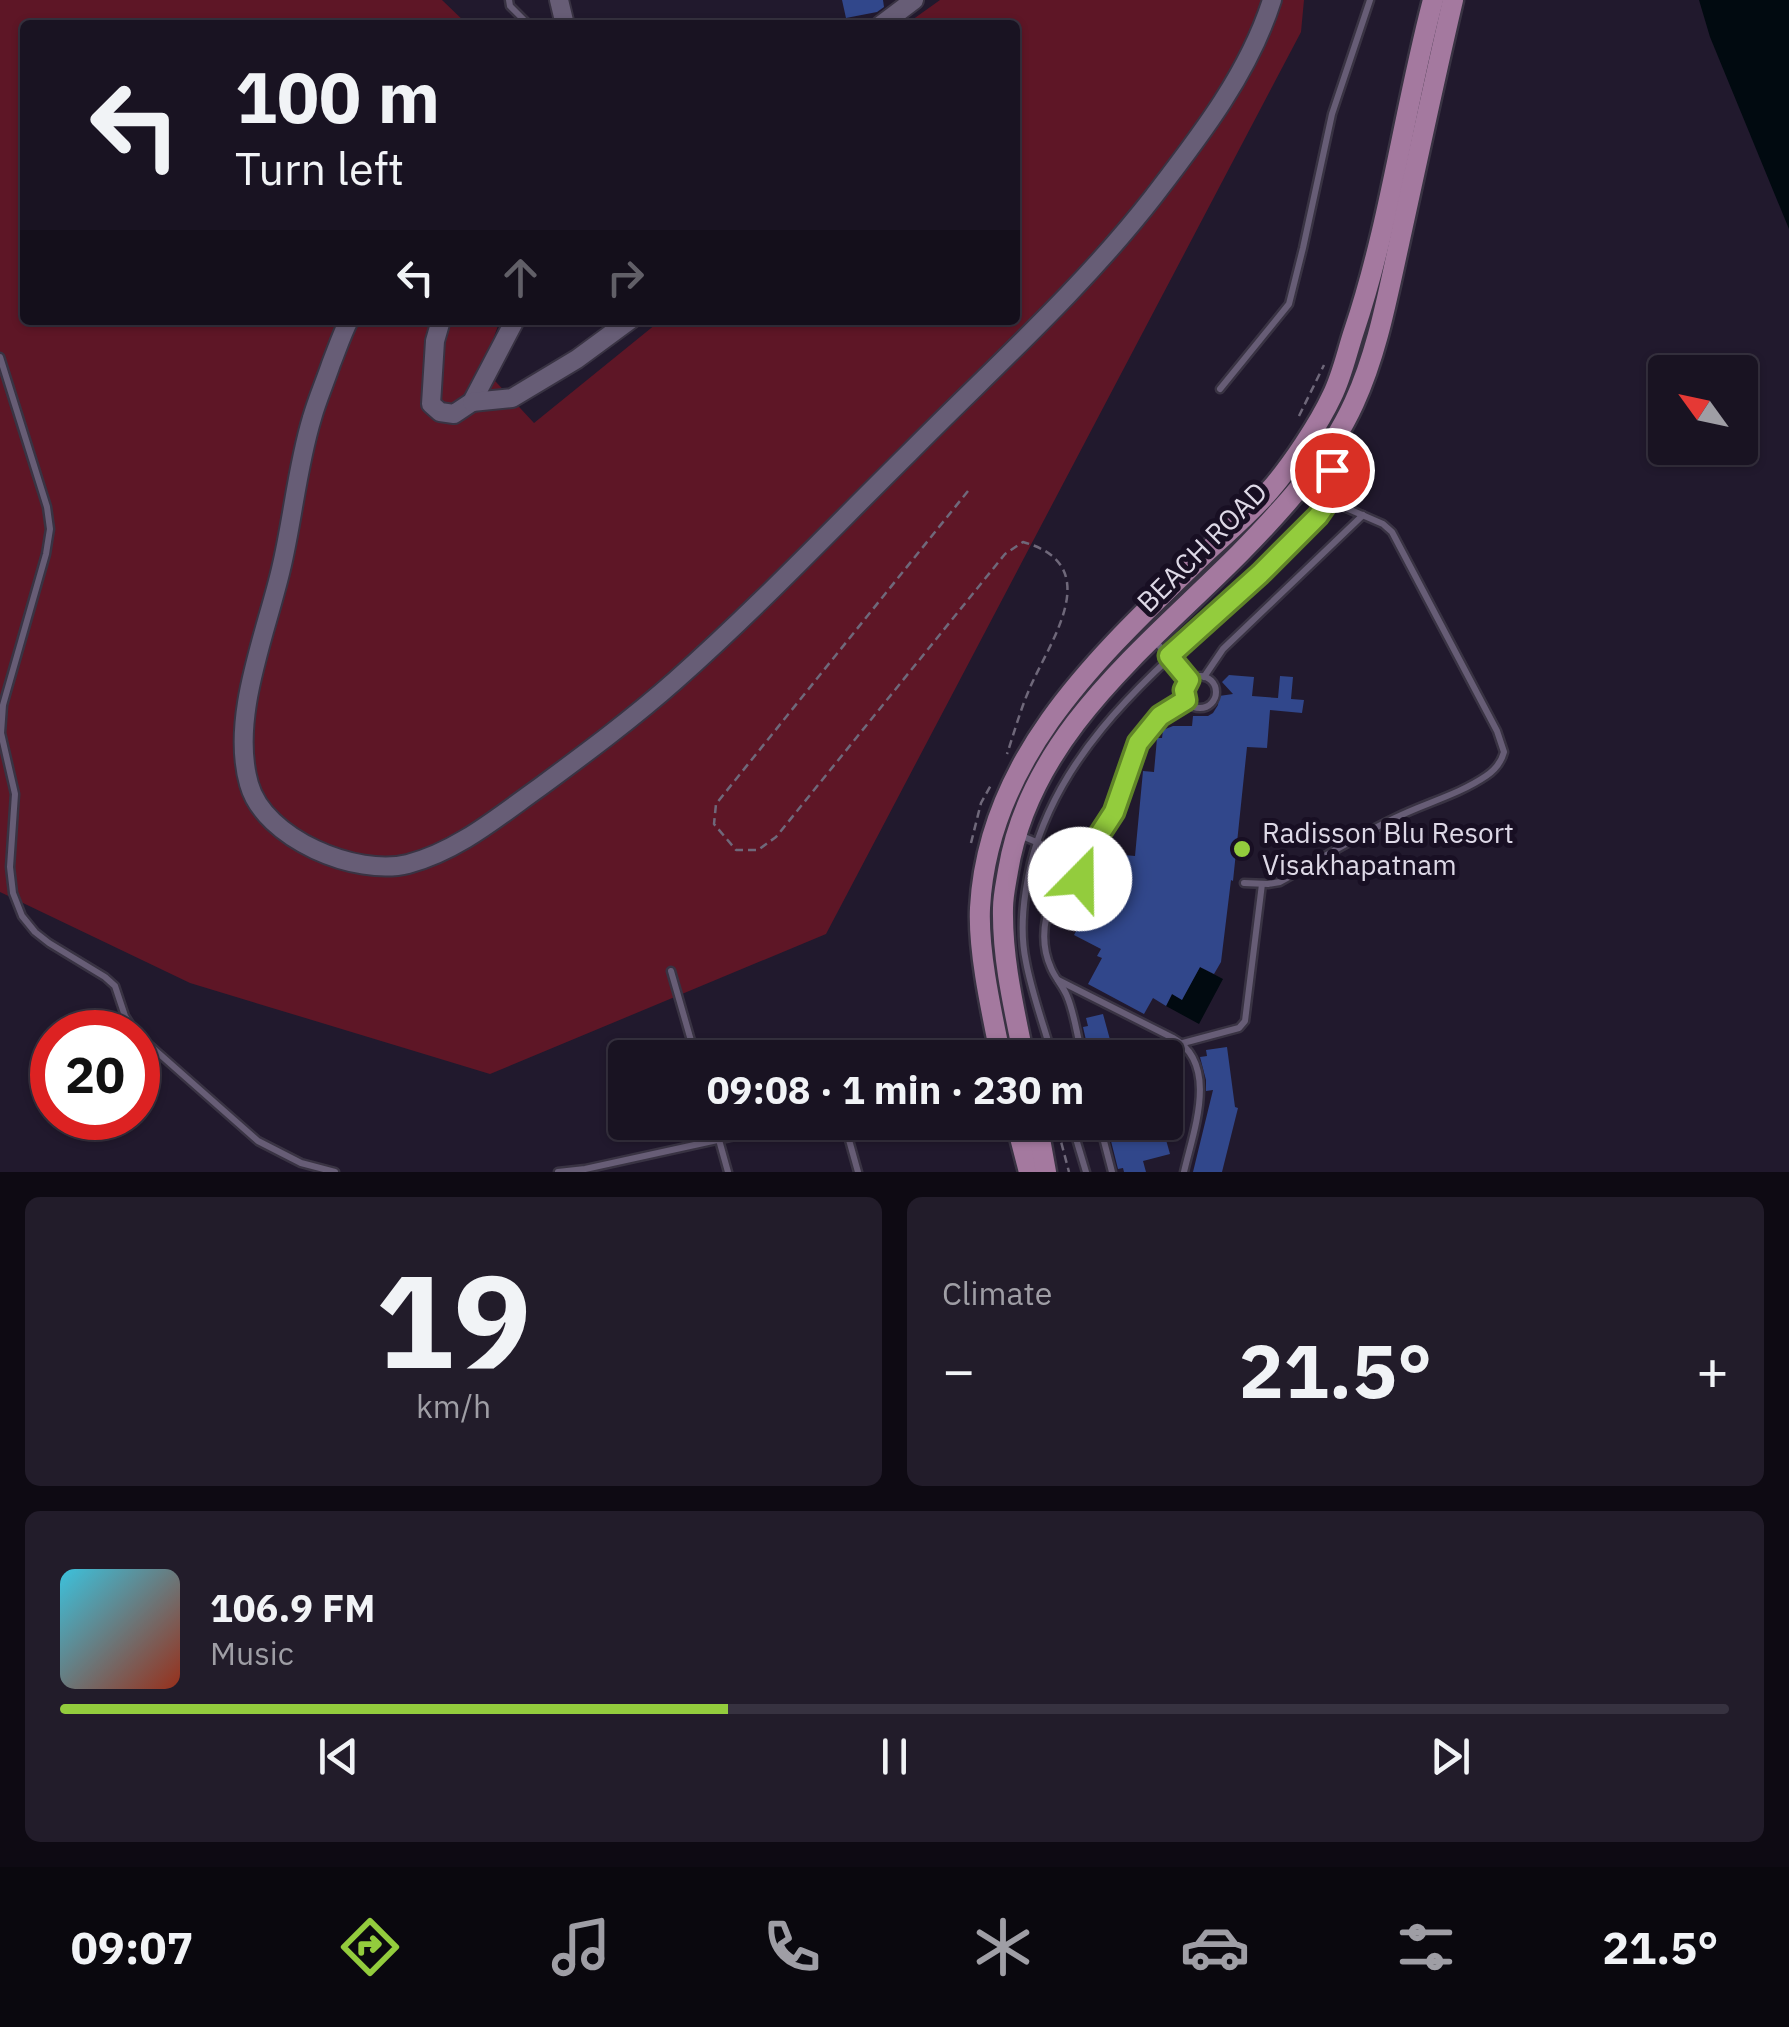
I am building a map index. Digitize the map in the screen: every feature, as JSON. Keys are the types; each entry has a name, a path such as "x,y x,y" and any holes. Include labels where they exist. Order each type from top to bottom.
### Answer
{"main road":[{"path":"997,1040 980,908 987,856 999,810 1020,766 1051,717 1103,656 1271,490 1333,395 1369,287 1432,0"},
{"name":"BEACH ROAD","path":"1021,1040 1002,905 1026,804 1058,747 1094,700 1152,637 1266,526 1321,457 1354,404 1382,324 1453,0"},
{"path":"1175,583 1190,602"},
{"path":"1021,1140 1029,1172"},
{"path":"1040,1140 1046,1172"}],"street":[{"path":"888,20 914,0"},
{"path":"347,325 311,420 281,570 243,726 244,744 249,787 284,832 307,847 389,868 412,863 466,840 611,735 677,680 838,524 1076,286 1152,198 1227,96 1252,50 1272,0"},
{"path":"440,325 435,342 431,404 440,412 454,414 472,402 512,398 578,359 623,325"},
{"path":"472,402 512,325"}],"lane":[{"path":"509,0 524,20"},
{"path":"1220,390 1288,304 1332,114 1370,0"},
{"path":"0,357 47,507 50,529 2,705 1,733 15,794 10,867 13,892 22,916 35,932 105,977 115,986 123,1010"},
{"path":"1047,1040 1025,960 1023,909 1038,841 1060,790 1094,736 1169,656 1260,574 1330,501 1337,480 1321,457"},
{"path":"1244,883 1280,882 1352,839 1489,775 1504,752 1497,731 1392,532 1383,524 1330,501"},
{"path":"1204,676 1213,682 1216,692 1213,702 1198,709 1186,700 1184,690 1189,680 1204,676 1223,649 1363,515"},
{"path":"1152,637 1189,680"},
{"path":"1090,849 1114,812 1138,743 1160,716 1186,700"},
{"path":"1016,834 1067,855"},
{"path":"1067,870 1070,875 1086,878 1094,873 1098,863 1086,847 1075,848 1067,855 1067,870 1051,897 1046,923 1050,967 1066,992 1078,1040"},
{"path":"1183,1043 1239,1028 1245,1022 1262,884"},
{"path":"671,971 691,1040"},
{"path":"1058,980 1176,1040"},
{"path":"1183,1044 1190,1050 1197,1070 1200,1098 1184,1172"},
{"path":"160,1055 258,1141 301,1163 335,1172"},
{"path":"558,1172 714,1140"},
{"path":"718,1140 728,1172"},
{"path":"849,1140 858,1172"},
{"path":"1076,1140 1086,1172"},
{"path":"1104,1140 1112,1172"}],"path":[{"path":"1300,414 1323,366"},
{"path":"968,490 716,804 714,824 736,850 758,850 776,837 1005,554 1023,542 1037,546 1056,560 1068,581 1061,625 1031,684 1003,766 1018,739"},
{"path":"968,855 981,803 996,778"},
{"path":"1061,1140 1069,1172"}],"shaded area":[{"path":"0,0 442,0 463,20 20,20 20,325 498,325 483,368 534,423 655,325 1020,325 1020,20 912,20 940,0 1304,0 1301,32 826,934 490,1074 190,983 0,892"},
{"path":"1699,0 1789,0 1789,229 1710,37"},
{"path":"1200,967 1223,979 1199,1024 1166,1006 1172,994 1182,999"}],"building":[{"path":"842,0 883,0 884,7 846,18"},
{"path":"1229,675 1254,677 1252,696 1278,698 1280,676 1293,677 1291,699 1304,700 1302,713 1270,710 1267,748 1247,747 1221,962 1214,974 1200,967 1182,1000 1172,994 1166,1006 1153,998 1144,1014 1088,984 1102,958 1097,956 1101,949 1074,935 1084,916 1080,890 1108,885 1106,868 1111,869 1113,854 1135,856 1143,771 1154,772 1157,738 1173,726 1192,726 1193,716 1213,713 1219,696 1233,694 1222,682"},
{"path":"1103,1014 1110,1040 1086,1040 1086,1018"},
{"path":"1227,1047 1238,1108 1222,1172 1193,1172 1213,1090 1206,1091 1200,1057 1207,1056 1206,1050"},
{"path":"1111,1140 1166,1140 1170,1154 1143,1161 1146,1172 1118,1169"}],"place":[{"name":"Radisson Blu Resort Visakhapatnam","path":"1242,849"}],"route":[{"path":"1080,879 1097,868 1097,858 1090,849 1121,797 1138,743 1160,716 1186,700 1184,690 1189,680 1169,656 1318,516 1336,490 1332,470"}]}
